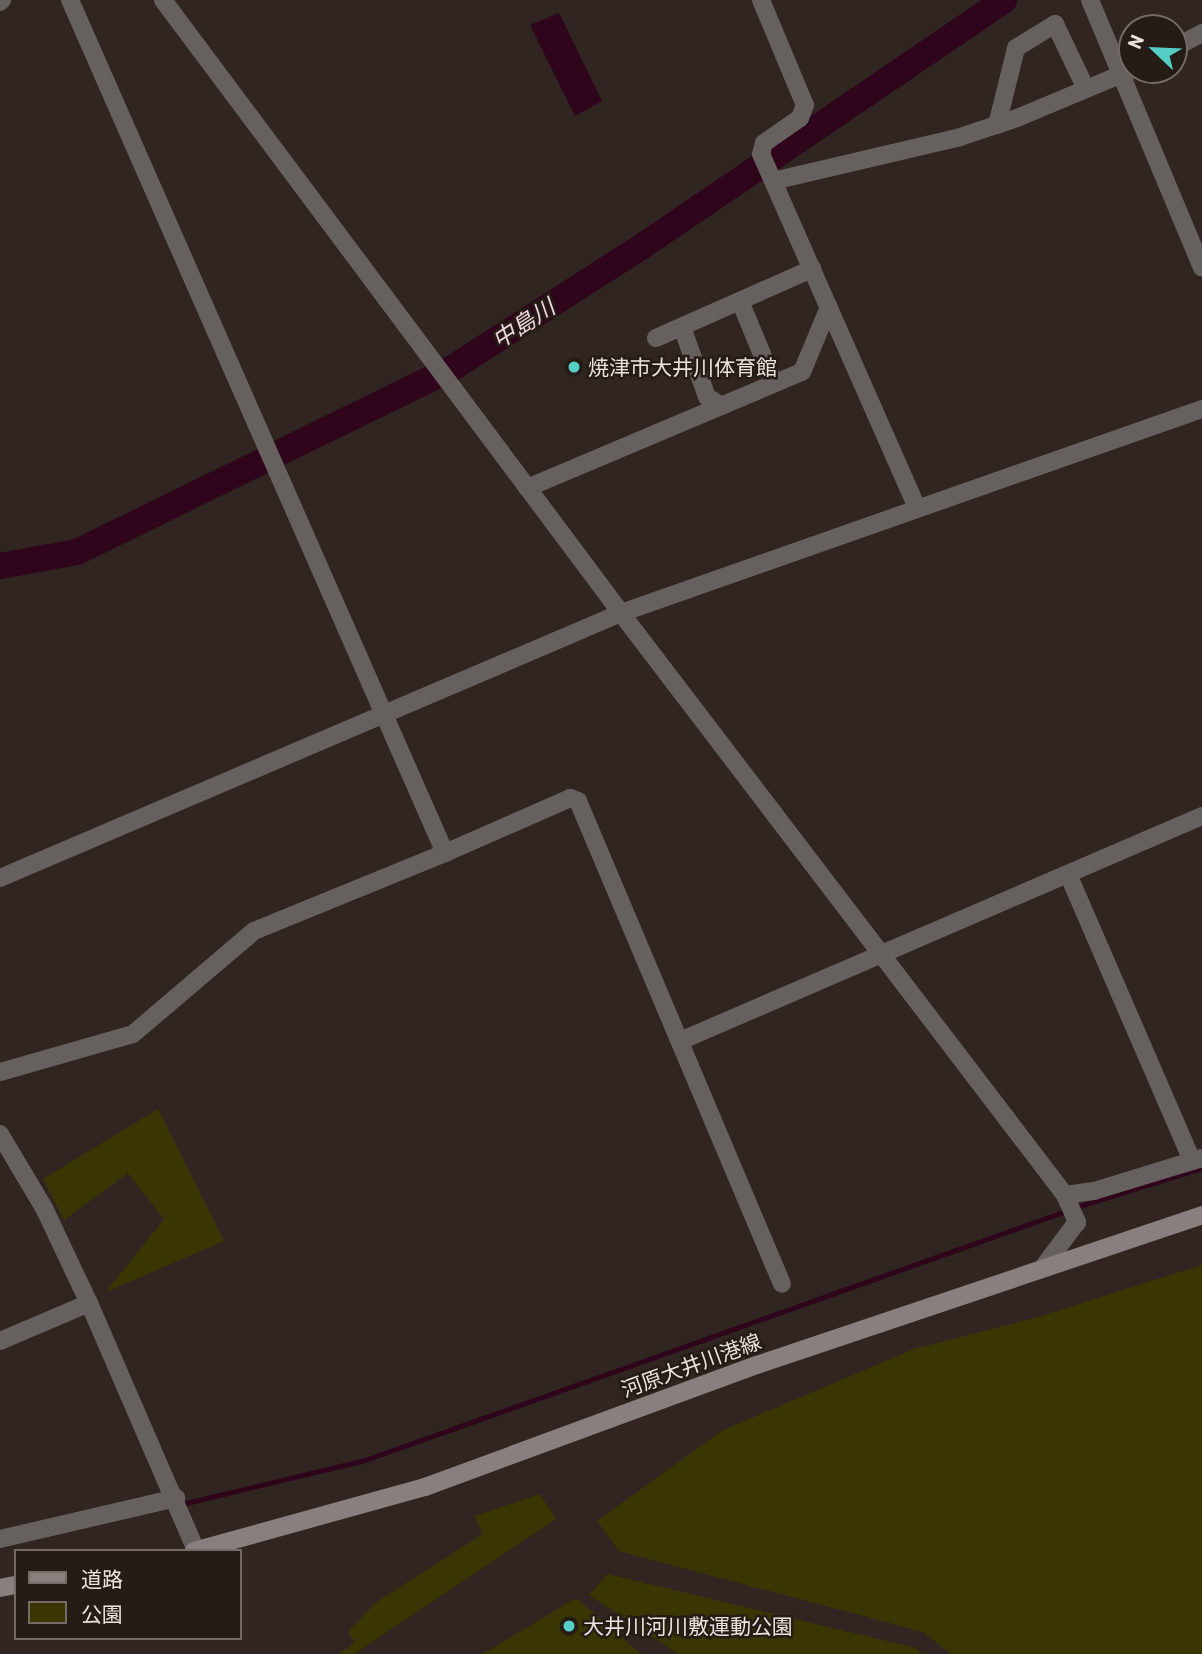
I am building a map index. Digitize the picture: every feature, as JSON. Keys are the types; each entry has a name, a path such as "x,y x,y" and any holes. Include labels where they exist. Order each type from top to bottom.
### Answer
{"main road":[{"name":"河原大井川港線","path":"199,1549 425,1487 757,1365 1044,1266 1202,1215"}],"street":[{"path":"70,0 445,853"},
{"path":"163,0 621,613 1066,1198 1077,1222 1044,1266"},
{"path":"761,0 805,104 800,118 764,143 761,153 917,507"},
{"path":"1090,0 1118,55"},
{"path":"997,125 1016,48 1055,24 1086,89"},
{"path":"773,180 997,125 1118,77"},
{"path":"1131,84 1202,268"},
{"path":"656,338 812,269"},
{"path":"740,302 774,383"},
{"path":"527,488 802,372 829,307"},
{"path":"682,327 707,397 722,406"},
{"path":"0,878 621,613 1202,409"},
{"path":"0,1072 133,1034 254,931 445,853 570,797 578,801 782,1284"},
{"path":"680,1041 1202,816"},
{"path":"1066,1198 1197,1160 1068,874"},
{"path":"0,1134 44,1208 89,1303 178,1504 195,1549"},
{"path":"0,1341 89,1303"},
{"path":"0,1539 178,1504"}],"green space":[{"path":"158,1109 224,1241 106,1292 164,1219 128,1173 64,1220 43,1179"},
{"path":"1202,1265 1202,1654 951,1654 923,1632 619,1551 597,1521 723,1430 914,1349 1038,1317"},
{"path":"540,1494 556,1519 354,1654 339,1654 355,1642 348,1632 375,1603 483,1534 474,1516"},
{"path":"608,1574 916,1648 921,1654 678,1654 589,1595"},
{"name":"大井川河川敷運動公園","path":"576,1598 641,1654 483,1654"}],"shaded area":[{"path":"559,13 602,101 575,116 530,25"}],"waterway":[{"name":"中島川","path":"0,566 77,552 454,367 647,243 1004,0"},
{"path":"1074,1208 1202,1168"},
{"path":"182,1504 365,1460 1066,1211"}],"place":[{"name":"焼津市大井川体育館","path":"574,367"},
{"name":"大井川河川敷運動公園","path":"569,1626"}]}
